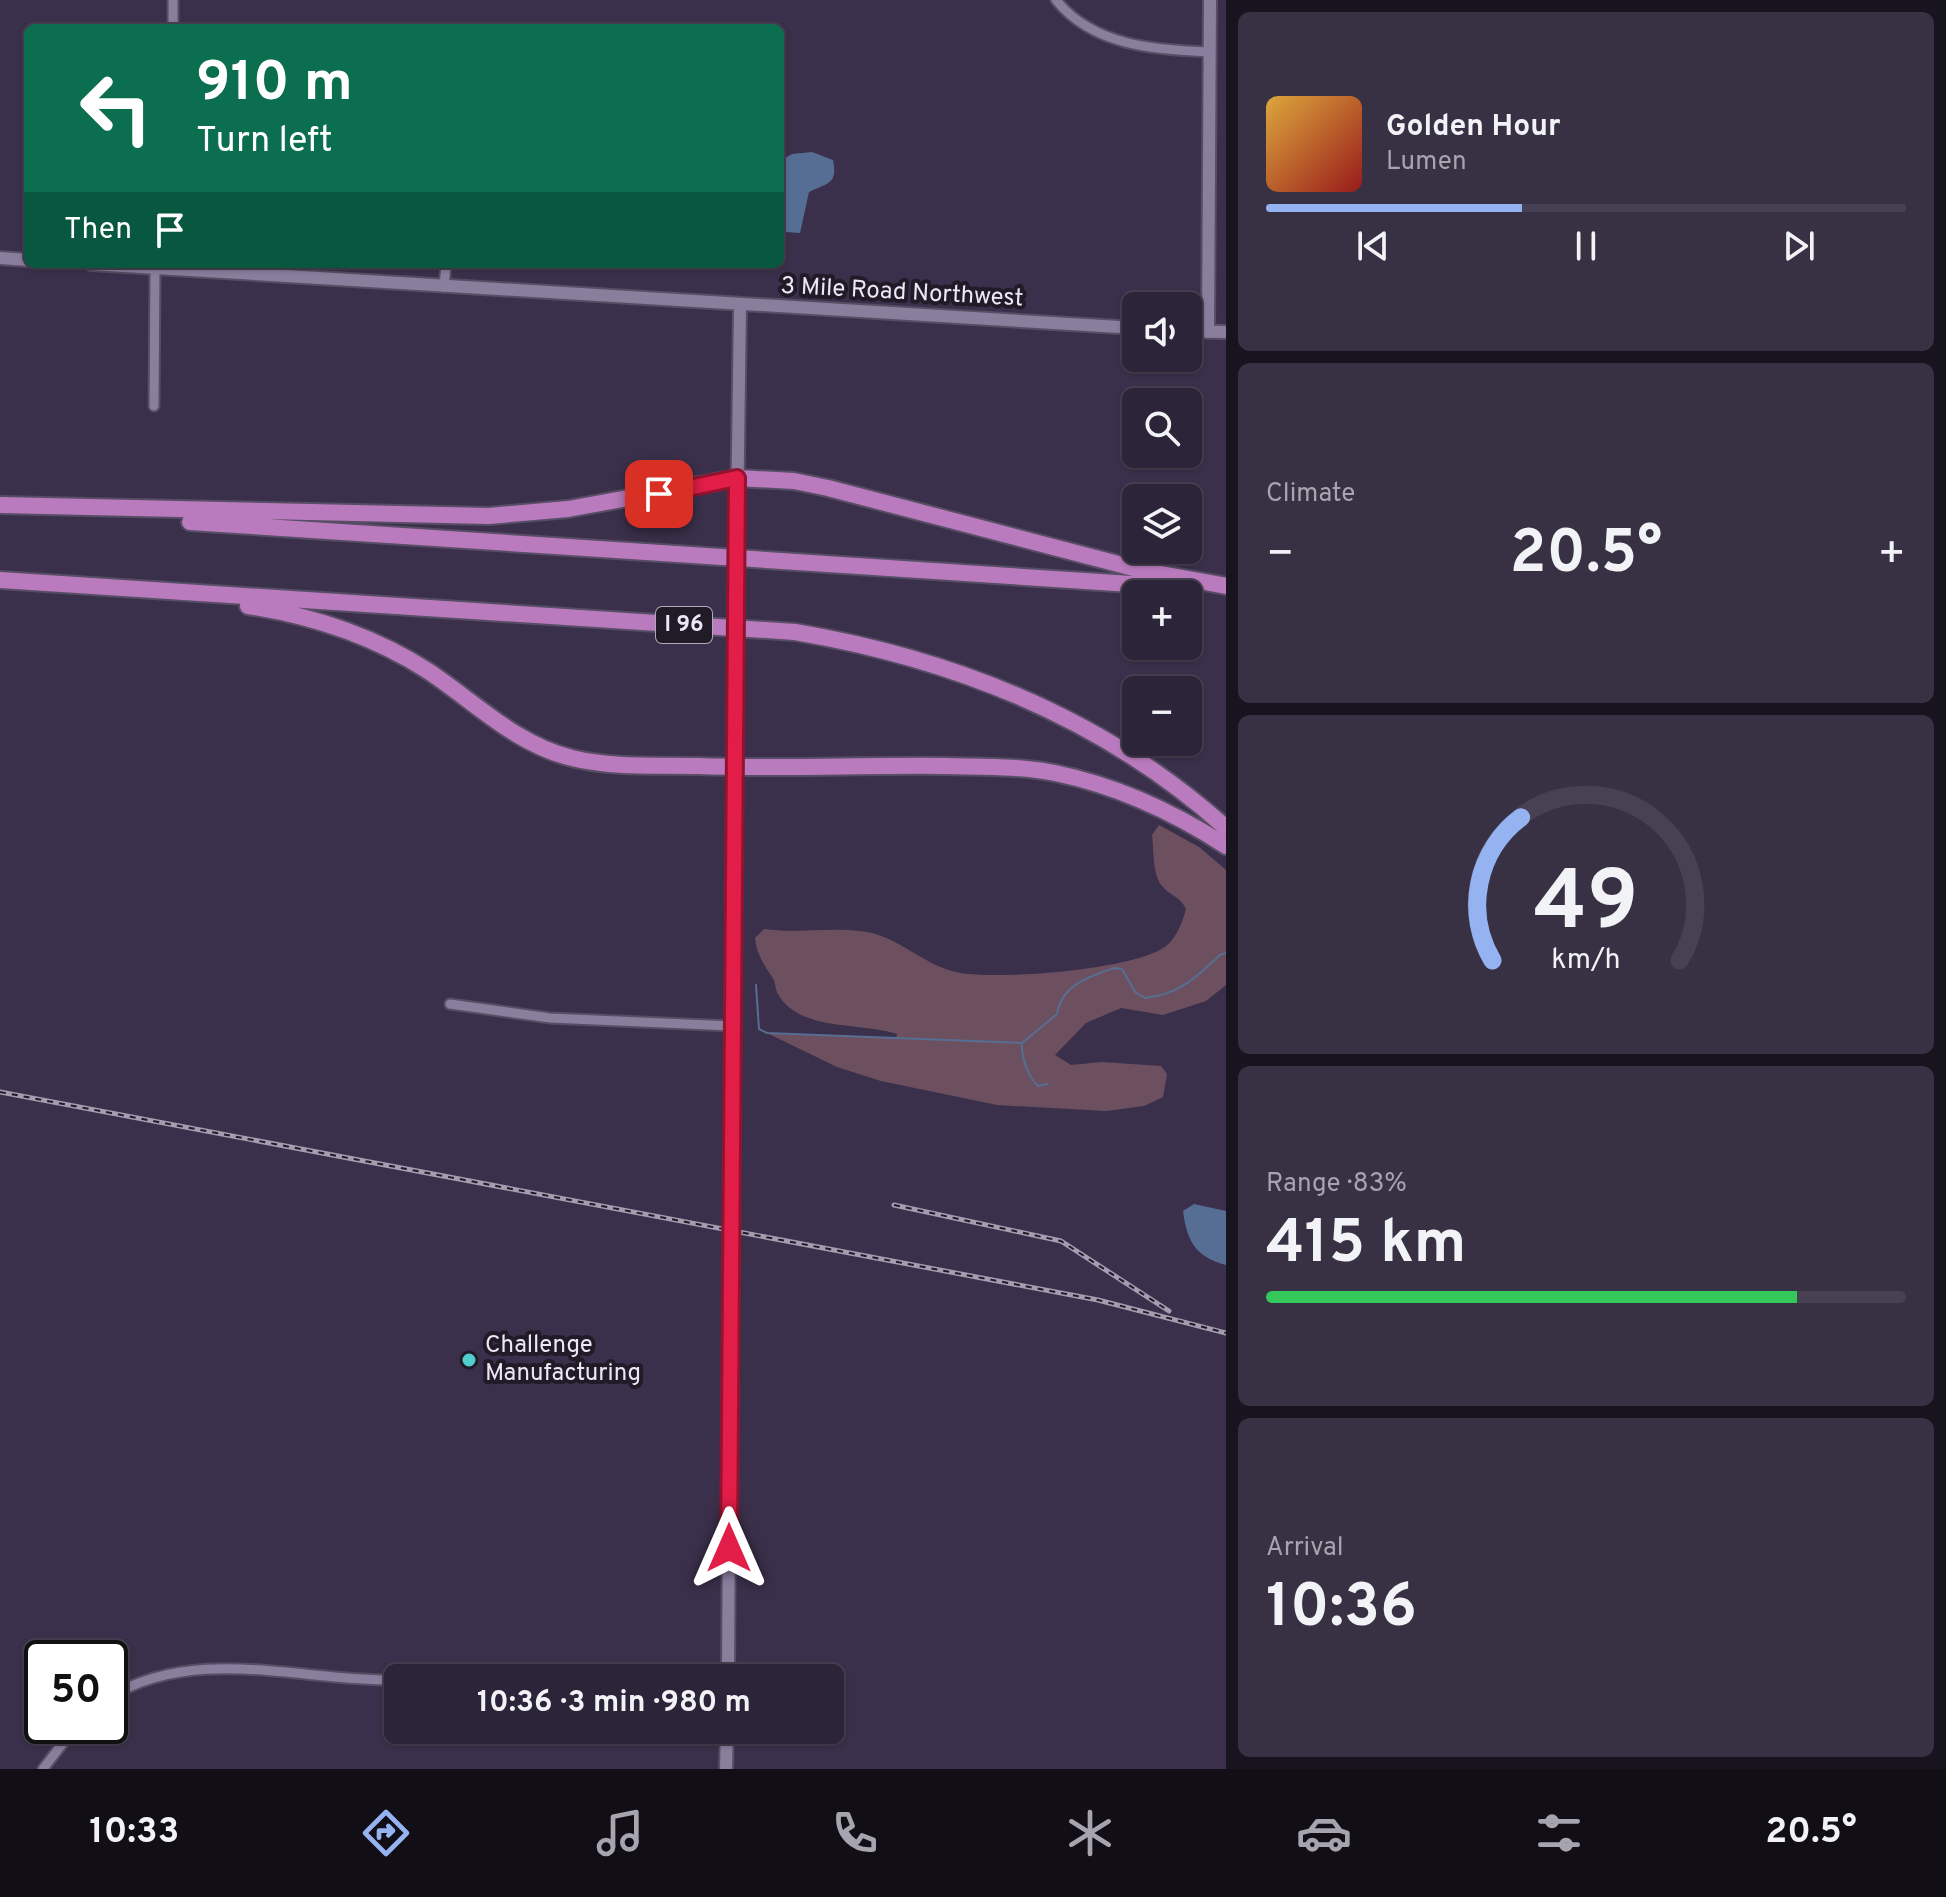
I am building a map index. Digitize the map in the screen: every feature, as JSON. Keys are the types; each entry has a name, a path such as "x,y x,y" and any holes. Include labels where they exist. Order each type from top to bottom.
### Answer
{"highway":[{"path":"0,507 489,516 568,509 737,478 808,483 1145,571 1226,586"},
{"path":"0,507 1134,583 1226,594"},
{"name":"I 96","path":"0,580 779,631 845,641 967,675 1036,702 1109,742 1179,788 1226,828"},
{"path":"93,586 270,609 340,627 404,657 526,741 569,758 603,763 733,767 959,767 1051,772 1137,797 1186,820 1226,846"}],"main road":[{"path":"1208,332 1210,0"},
{"path":"0,258 24,260"},
{"name":"3 Mile Road Northwest","path":"185,268 740,306 1122,327"},
{"path":"728,1664 733,767 740,306"},
{"path":"1202,332 1226,332"},
{"path":"726,1769 727,1744"}],"street":[{"path":"173,0 173,24"},
{"path":"1056,0 1096,34 1143,46 1210,52"},
{"path":"154,406 155,268"},
{"path":"444,287 446,268"},
{"path":"450,1004 550,1018 732,1026"},
{"path":"128,1688 150,1678 195,1669 384,1679"},
{"path":"43,1769 62,1744"}],"shaded area":[{"path":"1159,825 1199,847 1226,870 1226,985 1206,1001 1163,1015 1121,1008 1086,1023 1055,1055 1071,1065 1102,1062 1161,1066 1167,1074 1163,1097 1144,1106 1106,1111 997,1105 881,1081 837,1067 767,1033 896,1038 897,1034 816,1020 788,1006 778,994 757,949 755,938 764,929 867,932 890,940 944,969 975,974 1031,974 1096,967 1150,954 1166,946 1179,929 1186,909 1163,887 1157,876 1152,835"}],"water":[{"path":"812,152 833,160 834,168 830,182 809,192 800,233 784,230 784,159 792,154"},
{"path":"1194,1204 1226,1211 1226,1265 1207,1258 1190,1240 1183,1211"}],"waterway":[{"path":"1047,1084 1038,1086 1031,1077 1024,1060 1022,1043 1057,1014 1070,989 1114,968 1122,969 1135,992 1145,998 1157,996 1178,989 1226,953"},
{"path":"756,985 759,1029 767,1033 1022,1043"}],"railway":[{"path":"0,1092 1098,1300 1226,1333"},
{"path":"894,1205 1061,1241 1169,1311"}],"place":[{"name":"Challenge Manufacturing","path":"469,1360"}],"route":[{"path":"659,494 737,478 729,1548"}]}
